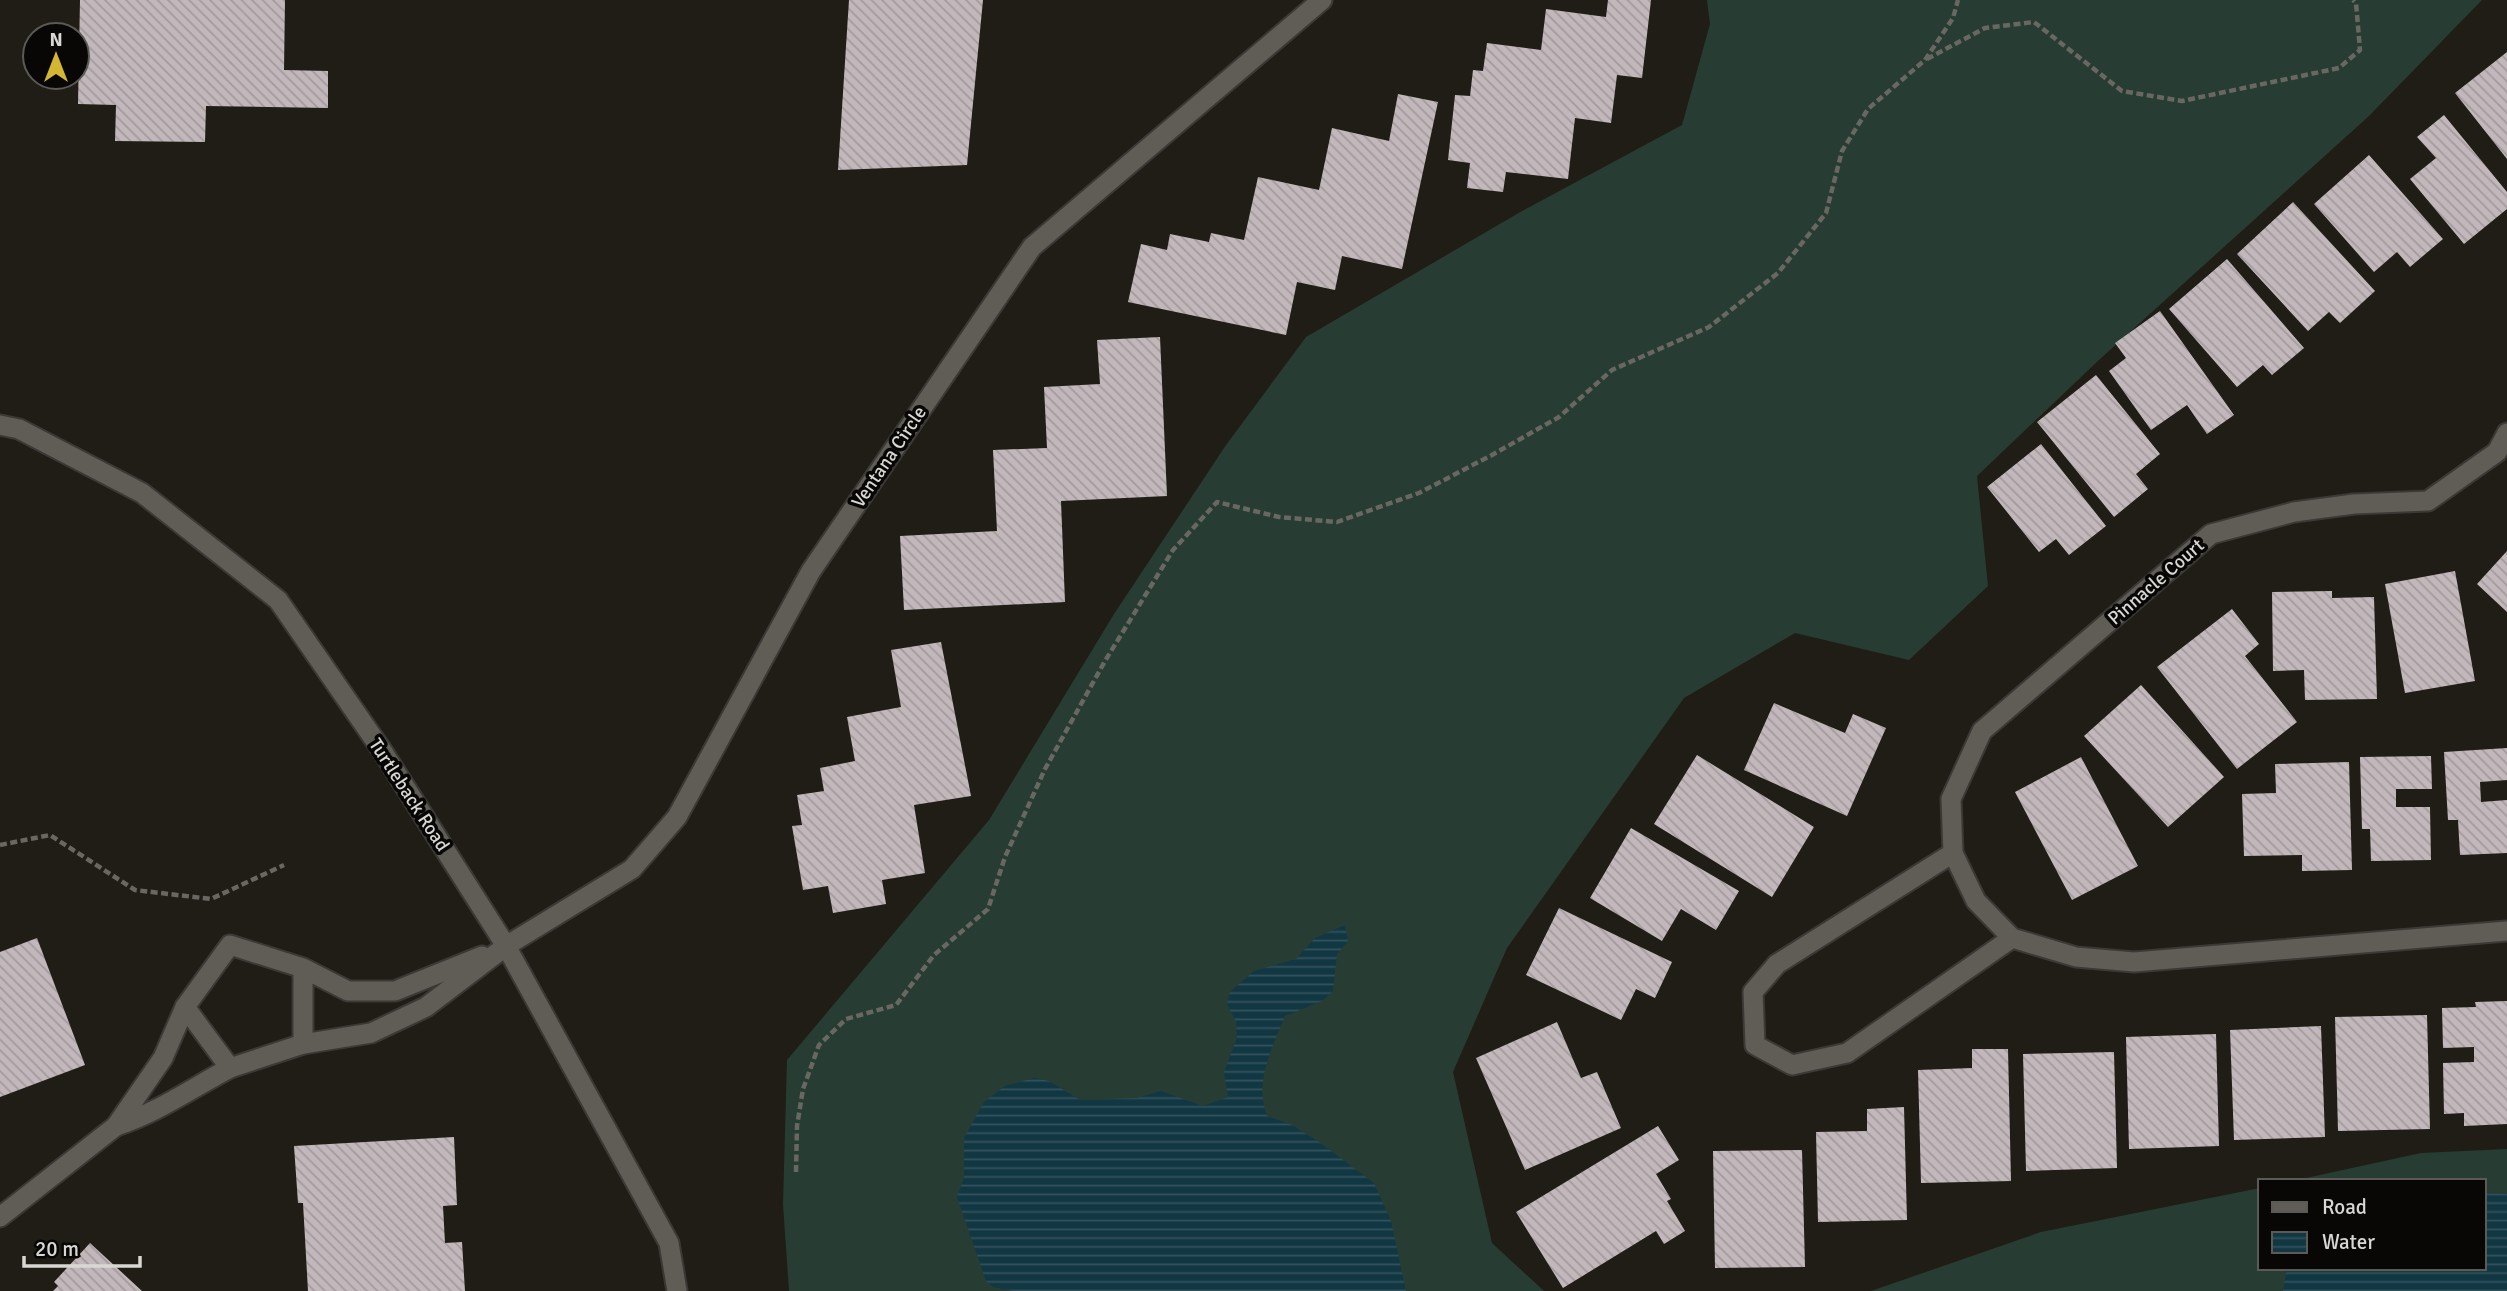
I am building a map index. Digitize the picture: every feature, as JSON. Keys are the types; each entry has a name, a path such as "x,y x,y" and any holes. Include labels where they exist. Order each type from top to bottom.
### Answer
{"street":[{"name":"Ventana Circle","path":"506,946 632,869 677,817 811,571 1032,247 1322,0"},
{"name":"Turtleback Road","path":"0,425 19,429 142,493 278,600 383,752 506,946 669,1243 677,1291"},
{"name":"Pinnacle Court","path":"2507,433 2497,452 2428,501 2354,504 2294,512 2211,534 1982,731 1951,799 1953,853 1976,901 2012,937 2076,957 2134,962 2507,931"},
{"path":"1953,853 1777,964 1753,992 1755,1045 1792,1065 1847,1053 2012,937"},
{"path":"0,1217 116,1126 163,1058 185,1007 230,945 303,968 348,991 395,991 506,946"},
{"path":"116,1126 148,1116 181,1093 230,1068 303,1044 372,1033 426,1007 506,946"},
{"path":"303,968 303,1044"},
{"path":"185,1007 230,1068"}],"path":[{"path":"1925,60 1953,18 1958,0"},
{"path":"796,1172 797,1126 803,1089 819,1045 846,1019 896,1005 934,955 988,909 1005,857 1045,769 1105,661 1173,550 1217,502 1279,517 1337,522 1419,493 1559,417 1612,370 1709,327 1778,273 1826,213 1842,151 1868,109 1925,60 1985,28 2034,22 2122,91 2182,101 2339,68 2360,50 2356,3 2353,0"},
{"path":"0,845 50,835 135,890 211,899 284,865"}],"green space":[{"path":"1707,0 2482,0 2369,116 2100,359 1977,476 1988,586 1909,660 1795,633 1684,698 1507,948 1453,1072 1492,1243 1544,1291 789,1291 783,1204 787,1060 989,820 1114,614 1226,445 1306,337 1522,211 1682,125 1710,24"},
{"path":"2507,1149 2507,1291 1871,1291 2041,1232 2258,1188 2258,1270 2486,1270 2486,1179 2301,1179 2421,1153"}],"water":[{"path":"1345,925 1348,941 1337,954 1333,991 1322,1001 1285,1016 1266,1065 1262,1091 1264,1103 1267,1116 1292,1125 1374,1183 1391,1221 1406,1291 1013,1291 993,1287 986,1281 957,1197 964,1178 964,1138 984,1102 1005,1086 1034,1078 1049,1081 1080,1100 1136,1098 1161,1091 1203,1106 1228,1097 1224,1072 1237,1038 1236,1022 1227,1004 1230,992 1254,971 1296,959 1315,938"},
{"path":"2486,1193 2507,1194 2507,1291 2283,1291 2287,1270 2486,1270"}],"building":[{"path":"80,0 285,0 284,70 328,71 328,108 206,106 205,142 115,141 116,105 78,104 78,91 91,91 91,21 80,21"},
{"path":"849,0 983,0 967,165 838,170"},
{"path":"1608,0 1651,0 1642,78 1617,75 1611,123 1575,118 1568,179 1506,172 1503,192 1467,188 1470,163 1448,160 1455,95 1470,96 1473,70 1483,71 1487,43 1541,50 1546,9 1606,17"},
{"path":"2507,52 2507,159 2455,93"},
{"path":"1398,94 1438,102 1402,269 1342,256 1335,290 1297,282 1286,335 1128,302 1141,244 1167,250 1170,234 1209,242 1211,233 1244,240 1258,177 1319,190 1332,128 1389,141"},
{"path":"2444,115 2507,192 2507,209 2464,244 2410,179 2436,158 2417,137"},
{"path":"2369,155 2443,239 2410,267 2397,252 2374,272 2314,204"},
{"path":"2293,202 2375,291 2340,323 2329,312 2308,331 2237,254"},
{"path":"2227,259 2304,348 2272,375 2263,365 2237,387 2169,309"},
{"path":"2160,311 2234,415 2207,434 2187,405 2151,430 2109,371 2126,358 2115,343"},
{"path":"1160,337 1167,496 1061,501 1065,602 904,610 900,536 997,531 993,450 1047,448 1044,387 1100,384 1097,340"},
{"path":"2096,375 2160,454 2136,474 2148,489 2114,517 2037,422"},
{"path":"2041,444 2106,526 2069,555 2056,539 2039,552 1987,487"},
{"path":"2507,551 2507,612 2477,584"},
{"path":"2455,571 2475,681 2405,693 2385,584"},
{"path":"2332,591 2332,598 2374,597 2377,699 2305,700 2304,670 2273,671 2272,592"},
{"path":"2232,609 2259,644 2245,656 2297,722 2237,769 2157,667"},
{"path":"941,642 971,796 914,805 925,873 882,880 886,904 833,913 828,886 803,890 792,826 802,825 797,795 824,791 820,768 855,761 847,717 901,707 891,650"},
{"path":"2141,685 2224,777 2168,827 2084,736"},
{"path":"1774,703 1845,733 1853,714 1886,728 1847,816 1744,770"},
{"path":"2507,748 2507,780 2480,782 2481,802 2507,800 2507,853 2460,855 2458,820 2448,820 2444,752"},
{"path":"1697,755 1814,827 1772,897 1654,824"},
{"path":"2431,756 2432,789 2396,789 2396,807 2430,807 2431,860 2371,861 2370,829 2362,829 2360,757"},
{"path":"2081,757 2138,866 2072,900 2015,792"},
{"path":"2349,762 2352,870 2302,871 2302,855 2244,856 2242,794 2276,793 2275,764"},
{"path":"1631,828 1739,891 1716,930 1681,909 1662,941 1590,898"},
{"path":"1559,908 1672,962 1655,998 1636,989 1621,1020 1526,975"},
{"path":"37,938 85,1065 0,1097 0,952"},
{"path":"2507,1001 2507,1124 2464,1126 2464,1113 2444,1114 2443,1063 2474,1062 2474,1047 2443,1048 2442,1008 2476,1007 2475,1002"},
{"path":"2427,1015 2430,1129 2338,1131 2335,1017"},
{"path":"1557,1022 1581,1078 1597,1072 1621,1128 1525,1170 1476,1058"},
{"path":"2321,1026 2325,1137 2234,1140 2230,1030"},
{"path":"2216,1034 2219,1146 2129,1149 2126,1037"},
{"path":"1972,1049 2008,1049 2011,1181 1921,1183 1918,1070 1972,1068"},
{"path":"2114,1052 2117,1168 2026,1171 2023,1054"},
{"path":"1904,1107 1907,1220 1818,1222 1816,1132 1867,1131 1867,1109"},
{"path":"1658,1126 1679,1160 1656,1174 1671,1199 1667,1201 1685,1231 1664,1244 1656,1231 1563,1288 1516,1212"},
{"path":"454,1137 457,1205 443,1206 445,1243 462,1242 465,1291 308,1291 303,1203 298,1203 294,1146"},
{"path":"1802,1150 1805,1267 1715,1268 1713,1151"},
{"path":"90,1243 142,1291 53,1291 58,1286 54,1282"}]}
